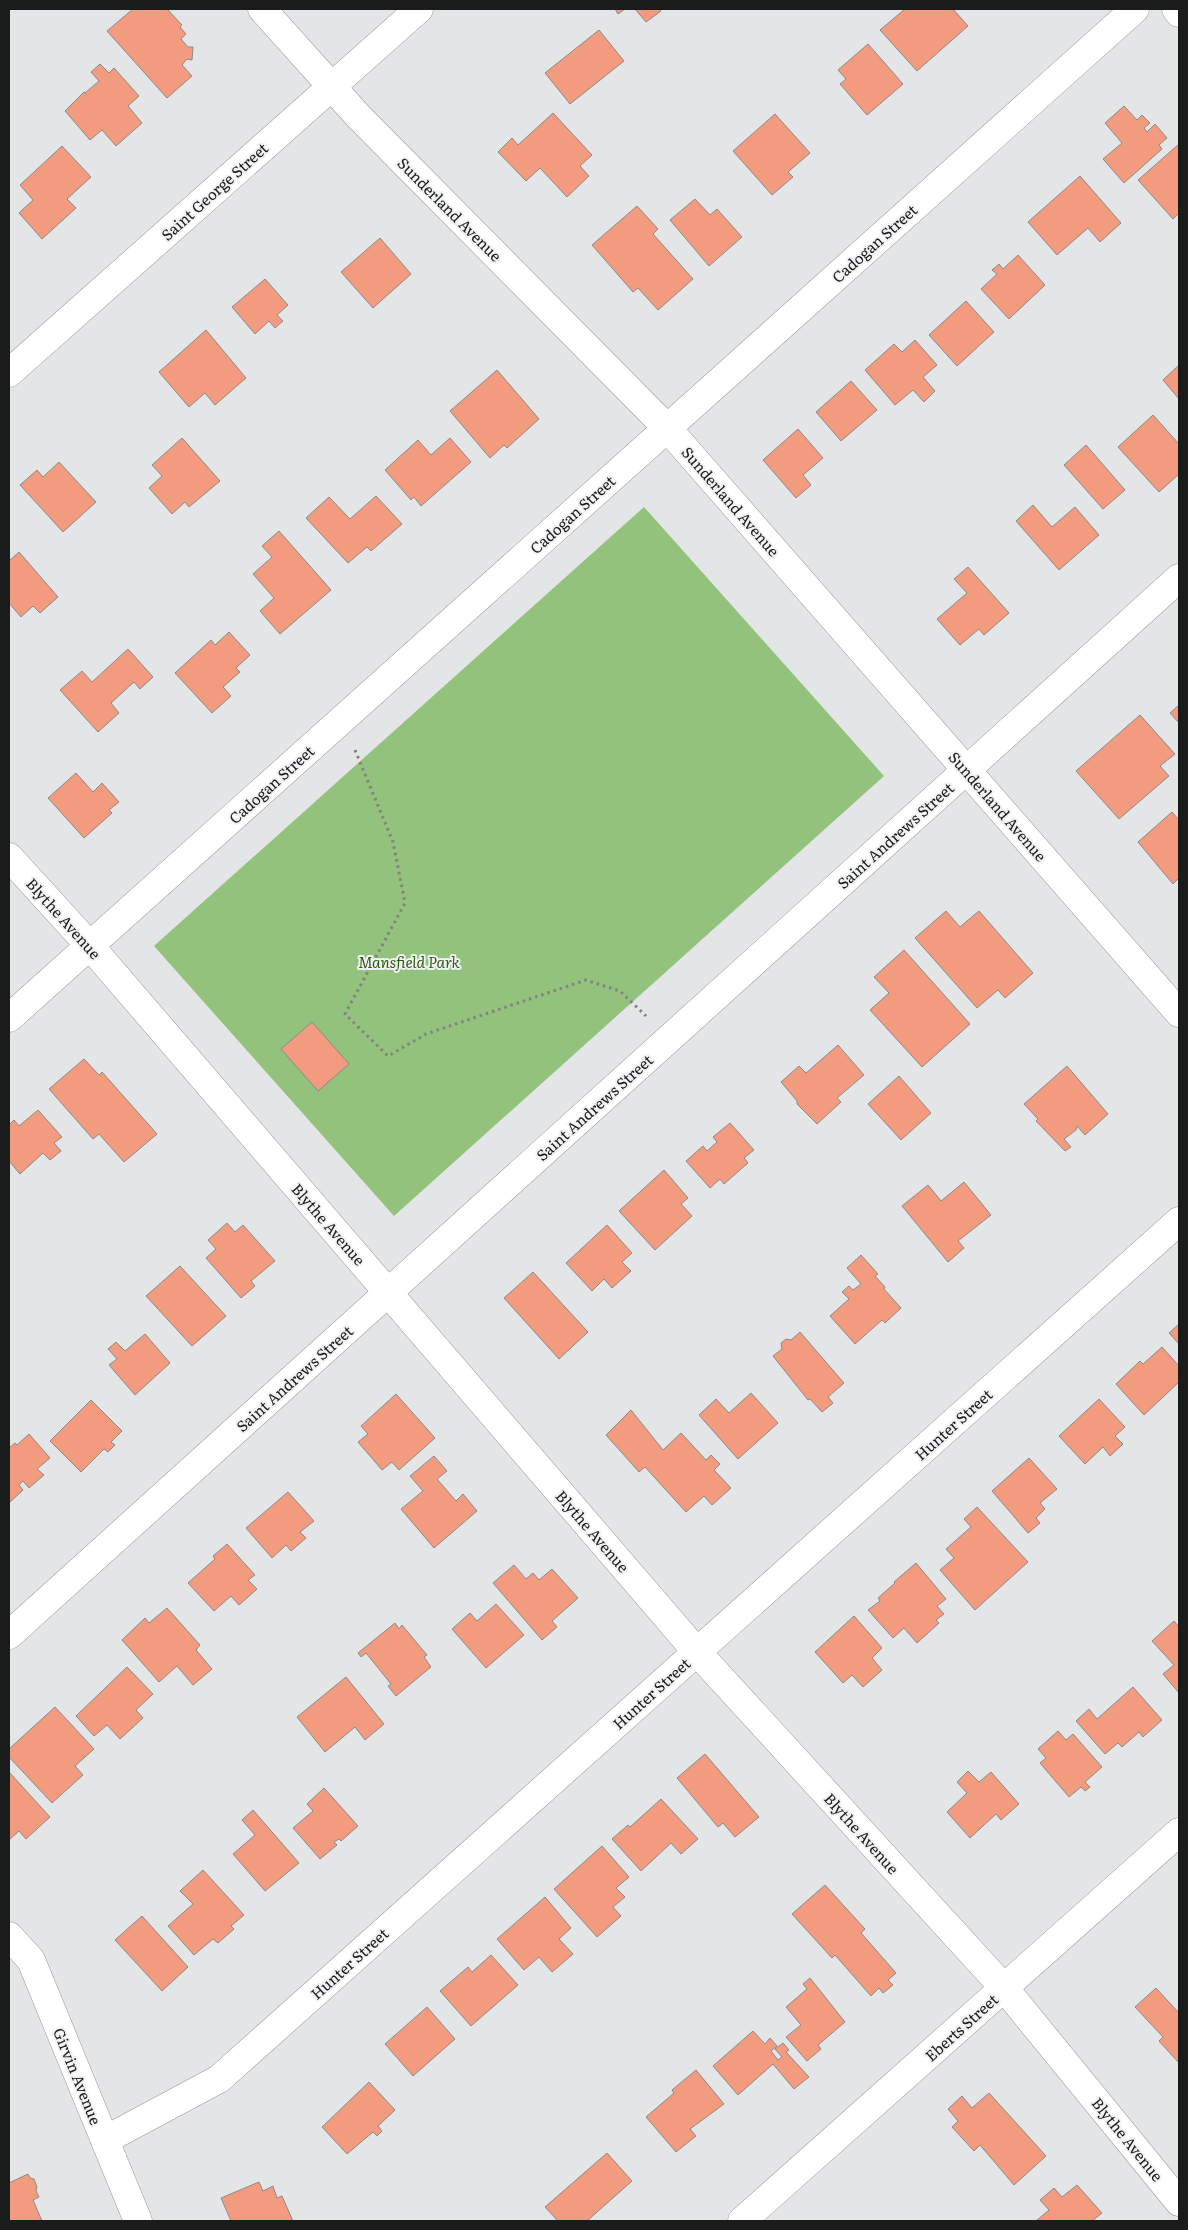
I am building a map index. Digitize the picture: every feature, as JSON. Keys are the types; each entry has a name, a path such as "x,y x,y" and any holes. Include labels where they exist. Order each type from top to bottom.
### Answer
{"street":[{"name":"Sunderland Avenue","path":"262,9 331,86 668,429 1179,1013"},
{"name":"Saint George Street","path":"9,373 419,9"},
{"name":"Cadogan Street","path":"9,1018 1135,9"},
{"path":"1176,9 1179,12"},
{"name":"Saint Andrews Street","path":"9,1635 1179,578"},
{"name":"Blythe Avenue","path":"9,857 90,946 697,1652 1005,1989 1179,2202"},
{"name":"Hunter Street","path":"105,2140 219,2079 1179,1222"},
{"name":"Eberts Street","path":"742,2221 1005,1989 1179,1832"},
{"name":"Girvin Avenue","path":"9,1936 30,1960 138,2221"}],"path":[{"path":"336,725 356,750 393,842 406,903 345,1014 388,1056 426,1034 586,980 620,991 670,1039"}],"green space":[{"name":"Mansfield Park","path":"644,507 884,776 394,1216 154,946"}],"building":[{"path":"133,9 167,9 182,25 180,27 186,34 181,39 188,47 193,47 192,60 187,59 182,65 192,76 167,98 107,31"},
{"path":"615,9 625,9 618,14"},
{"path":"635,9 659,9 661,11 646,22"},
{"path":"905,9 953,9 968,26 917,71 880,30"},
{"path":"599,30 624,61 570,104 545,73"},
{"path":"868,44 903,84 867,115 840,84 846,79 838,70"},
{"path":"100,64 109,73 114,68 139,96 128,106 142,123 116,146 102,130 90,140 65,111 84,92 99,81 91,72"},
{"path":"1124,106 1137,120 1142,115 1150,123 1144,128 1147,132 1155,124 1167,138 1159,145 1162,149 1124,183 1103,159 1122,143 1105,123"},
{"path":"553,113 592,155 580,166 589,176 567,197 540,168 526,181 498,152 512,138 518,145"},
{"path":"775,114 810,153 788,172 793,177 772,195 733,151"},
{"path":"1179,144 1179,213 1173,219 1138,180"},
{"path":"62,146 91,177 67,199 76,208 42,239 19,213 33,200 20,185"},
{"path":"1080,176 1121,223 1100,242 1088,228 1057,255 1028,222"},
{"path":"695,199 710,215 717,209 742,237 709,266 670,220"},
{"path":"637,206 658,229 653,234 693,279 658,310 638,288 633,292 592,245"},
{"path":"380,238 411,274 373,308 341,272"},
{"path":"1018,255 1045,285 1009,319 981,289 997,274 992,270 999,264 1003,269"},
{"path":"265,279 288,305 277,315 283,321 275,328 269,321 255,334 232,307"},
{"path":"966,301 994,332 957,366 929,335"},
{"path":"206,330 246,378 215,405 205,393 189,407 159,372"},
{"path":"915,340 937,365 923,377 935,391 924,402 913,390 895,405 865,370 894,344 902,352"},
{"path":"1179,365 1179,399 1163,380"},
{"path":"497,370 539,419 507,448 504,445 490,458 450,411"},
{"path":"851,381 877,410 841,441 816,412"},
{"path":"1153,415 1179,444 1179,474 1159,492 1118,447"},
{"path":"798,429 823,458 803,475 811,485 796,498 763,460"},
{"path":"182,438 220,481 189,507 185,502 172,514 149,488 162,476 152,465"},
{"path":"450,438 471,462 421,506 414,497 411,500 385,470 418,440 431,455"},
{"path":"1086,445 1125,490 1103,509 1064,465"},
{"path":"59,462 96,502 63,532 20,485 37,470 43,477"},
{"path":"376,496 402,524 371,551 367,547 348,563 306,518 329,497 350,519"},
{"path":"1033,505 1052,527 1075,507 1099,535 1059,570 1016,521"},
{"path":"279,531 331,590 280,634 260,611 274,598 253,574 272,557 262,546"},
{"path":"19,552 58,597 40,613 33,606 21,617 9,603 9,561"},
{"path":"968,567 1009,613 984,635 979,629 960,645 937,619 967,593 954,579"},
{"path":"229,632 250,655 236,668 240,672 223,687 231,696 212,713 175,673 211,640 215,645"},
{"path":"128,649 153,677 140,689 134,682 111,703 119,713 98,732 60,690 82,671 92,682"},
{"path":"1179,705 1179,723 1170,713"},
{"path":"1140,715 1175,754 1160,766 1169,776 1119,819 1076,771"},
{"path":"76,773 93,792 102,783 119,802 109,810 112,813 84,838 48,798"},
{"path":"1172,812 1179,820 1179,878 1173,884 1138,842"},
{"path":"946,911 960,927 979,911 1033,973 1005,998 998,990 977,1008 915,938"},
{"path":"904,950 970,1024 922,1067 870,1010 889,993 874,977"},
{"path":"312,1022 349,1064 318,1091 281,1049"},
{"path":"838,1045 864,1075 837,1098 841,1102 817,1124 797,1104 797,1101 781,1082 799,1066 806,1073"},
{"path":"84,1059 99,1075 102,1072 157,1134 124,1162 99,1134 93,1139 49,1089"},
{"path":"1067,1066 1108,1114 1085,1135 1077,1126 1076,1130 1064,1139 1071,1147 1065,1151 1036,1121 1038,1119 1024,1104"},
{"path":"899,1076 931,1113 901,1140 868,1104"},
{"path":"38,1110 62,1137 54,1143 61,1151 50,1160 43,1153 20,1174 9,1161 9,1125 14,1120 19,1126"},
{"path":"730,1123 754,1150 744,1158 748,1163 724,1184 720,1179 710,1188 686,1161 703,1146 707,1151 717,1142 713,1137"},
{"path":"664,1170 688,1198 681,1204 692,1216 655,1250 619,1211"},
{"path":"964,1182 991,1215 958,1241 964,1248 948,1262 902,1206 928,1185 941,1201"},
{"path":"227,1223 235,1232 243,1225 275,1261 251,1281 255,1286 241,1298 206,1258 216,1249 208,1240"},
{"path":"607,1225 632,1253 622,1262 631,1271 612,1288 604,1279 592,1291 566,1263"},
{"path":"861,1255 878,1274 875,1276 885,1287 884,1289 901,1308 885,1323 882,1320 855,1344 830,1316 849,1299 842,1292 849,1286 853,1290 861,1284 847,1268"},
{"path":"180,1266 226,1316 192,1346 146,1296"},
{"path":"533,1272 588,1332 559,1359 504,1298"},
{"path":"1179,1324 1179,1344 1169,1333"},
{"path":"800,1332 844,1383 828,1397 833,1403 822,1412 810,1399 808,1400 773,1356 782,1349 781,1343 786,1339 791,1340"},
{"path":"145,1334 170,1363 135,1395 109,1365 117,1359 108,1349 116,1342 125,1351"},
{"path":"1162,1347 1179,1366 1179,1382 1144,1415 1116,1384 1140,1361 1143,1364"},
{"path":"751,1393 778,1423 738,1459 699,1415 716,1399 729,1413"},
{"path":"396,1394 435,1438 399,1470 392,1462 382,1470 358,1442 368,1434 361,1426"},
{"path":"1099,1399 1125,1427 1115,1436 1123,1444 1110,1456 1103,1447 1085,1464 1059,1436"},
{"path":"91,1400 122,1431 111,1442 115,1445 108,1452 104,1449 81,1472 50,1441"},
{"path":"631,1410 663,1450 681,1433 706,1460 711,1455 720,1464 714,1470 731,1488 712,1505 704,1496 686,1512 645,1467 639,1472 606,1435"},
{"path":"29,1434 50,1458 37,1469 44,1475 29,1488 23,1481 19,1485 23,1490 9,1503 9,1448 15,1443 17,1445"},
{"path":"434,1456 447,1471 437,1479 456,1501 463,1494 477,1511 434,1548 401,1509 423,1491 410,1476"},
{"path":"1029,1458 1057,1489 1040,1503 1045,1509 1036,1518 1040,1523 1028,1533 992,1491"},
{"path":"288,1492 314,1521 300,1532 306,1538 291,1551 286,1545 272,1558 246,1528"},
{"path":"977,1507 1028,1562 975,1610 940,1570 954,1558 946,1549 971,1527 964,1519"},
{"path":"227,1544 255,1575 248,1580 257,1589 239,1605 231,1596 214,1611 188,1583 215,1559 213,1556"},
{"path":"916,1563 946,1599 937,1606 944,1614 936,1620 939,1623 917,1643 904,1628 893,1638 868,1610 880,1601 878,1598"},
{"path":"514,1565 526,1579 533,1573 539,1580 552,1569 578,1598 552,1621 557,1627 542,1640 493,1583"},
{"path":"496,1604 524,1635 486,1668 452,1629 470,1613 477,1621"},
{"path":"167,1608 200,1645 196,1650 212,1669 193,1685 177,1666 159,1682 122,1640 145,1618 149,1623"},
{"path":"854,1616 882,1648 872,1658 882,1670 863,1687 852,1675 843,1683 815,1652"},
{"path":"1174,1621 1179,1627 1179,1693 1163,1674 1174,1665 1152,1641"},
{"path":"395,1623 399,1629 402,1625 427,1655 424,1657 431,1667 396,1696 388,1686 391,1684 366,1653 361,1657 358,1653"},
{"path":"127,1667 153,1694 136,1710 143,1718 120,1739 107,1725 94,1736 76,1716"},
{"path":"346,1677 384,1724 365,1740 355,1727 325,1752 297,1717"},
{"path":"1133,1687 1162,1720 1143,1737 1139,1732 1122,1747 1118,1743 1105,1754 1076,1721 1089,1709 1097,1719"},
{"path":"55,1707 94,1749 75,1766 83,1775 52,1803 9,1757 9,1749"},
{"path":"1058,1731 1066,1740 1073,1734 1102,1767 1085,1782 1090,1787 1085,1791 1081,1787 1069,1797 1040,1763 1046,1758 1038,1749"},
{"path":"705,1754 759,1817 735,1837 723,1823 718,1827 677,1778"},
{"path":"968,1771 979,1782 991,1772 1019,1804 1001,1820 996,1814 970,1838 947,1812 967,1793 957,1782"},
{"path":"9,1772 50,1817 26,1839 19,1831 9,1840"},
{"path":"324,1788 358,1826 341,1841 339,1839 334,1842 337,1845 320,1859 293,1828 313,1811 307,1804"},
{"path":"661,1799 698,1839 681,1854 671,1843 641,1871 612,1839 628,1825 630,1827"},
{"path":"253,1810 299,1863 265,1891 233,1854 255,1835 242,1820"},
{"path":"602,1846 629,1877 616,1888 625,1897 613,1907 621,1916 597,1937 554,1889"},
{"path":"203,1870 244,1915 231,1926 234,1929 218,1943 213,1939 194,1955 168,1926 193,1904 180,1891"},
{"path":"825,1885 865,1929 861,1933 896,1973 888,1980 893,1985 883,1993 879,1988 871,1996 835,1955 832,1958 792,1914"},
{"path":"545,1897 571,1928 559,1939 573,1954 552,1972 539,1957 524,1970 497,1939"},
{"path":"142,1916 188,1967 162,1991 115,1940"},
{"path":"491,1955 518,1985 471,2026 440,1991 468,1967 472,1972"},
{"path":"810,1978 845,2022 818,2045 821,2049 807,2061 786,2037 801,2025 786,2007 807,1989 803,1984"},
{"path":"1156,1988 1179,2013 1179,2063 1159,2041 1163,2037 1135,2007"},
{"path":"427,2007 455,2039 413,2076 385,2044"},
{"path":"753,2031 765,2044 770,2038 777,2046 771,2051 778,2060 782,2057 775,2049 783,2043 789,2050 786,2052 809,2077 794,2089 773,2064 738,2095 713,2066"},
{"path":"696,2070 724,2104 690,2129 696,2136 676,2152 646,2117 674,2093 672,2090"},
{"path":"369,2082 395,2110 378,2126 382,2131 377,2136 373,2132 347,2154 322,2127"},
{"path":"989,2093 1046,2156 1014,2185 980,2145 974,2151 952,2127 958,2121 948,2109 962,2096 972,2108"},
{"path":"607,2153 632,2181 587,2221 558,2221 545,2207"},
{"path":"28,2174 30,2178 34,2179 37,2187 36,2191 39,2197 33,2200 42,2221 9,2221 9,2183"},
{"path":"259,2182 263,2191 273,2186 277,2198 282,2196 293,2221 231,2221 221,2198"},
{"path":"1077,2185 1102,2213 1092,2221 1036,2221 1049,2210 1040,2200 1054,2188 1062,2197"}]}
